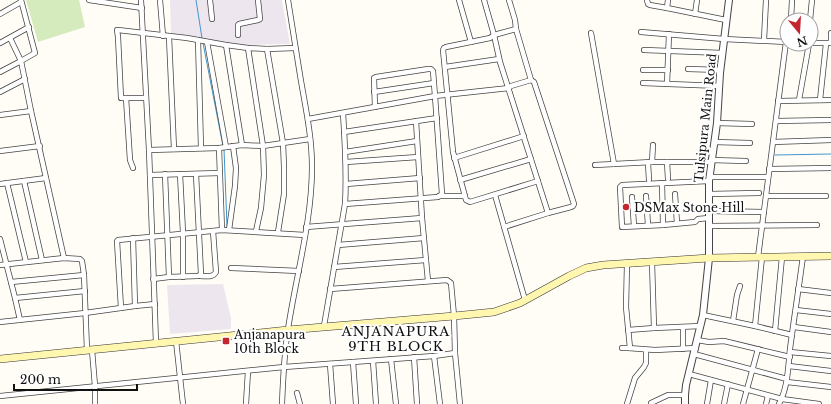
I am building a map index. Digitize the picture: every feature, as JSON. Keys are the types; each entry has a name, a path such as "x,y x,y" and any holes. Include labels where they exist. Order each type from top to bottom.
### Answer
{"main road":[{"path":"0,359 324,326 494,312 520,303 586,268 603,265 709,258 831,256"}],"street":[{"path":"89,0 142,8"},
{"path":"141,0 149,150 156,343"},
{"path":"160,0 166,36 174,149"},
{"path":"210,0 212,19"},
{"path":"238,35 239,24 260,19 258,0"},
{"path":"282,404 288,330 305,235 311,194 312,167 308,119 288,0"},
{"path":"459,0 472,42"},
{"path":"484,0 499,59 548,213"},
{"path":"504,227 571,207 574,204 534,82 531,80 516,29 516,20 509,0"},
{"path":"647,0 648,4 650,5 726,20"},
{"path":"667,8 668,0"},
{"path":"695,14 697,0"},
{"name":"Tulsipura Main Road","path":"685,404 689,374 703,315 709,258 709,179 717,123 724,38 729,0"},
{"path":"764,40 766,0"},
{"path":"791,12 792,0"},
{"path":"811,12 812,0"},
{"path":"0,14 21,1 35,52 0,72"},
{"path":"0,43 29,27"},
{"path":"516,29 494,35 490,38 446,47 443,50 454,158 466,200 470,202 538,181"},
{"path":"146,98 121,98 117,30 248,48 295,48"},
{"path":"641,32 779,41"},
{"path":"591,33 614,164"},
{"path":"820,100 831,33"},
{"path":"667,84 669,34"},
{"path":"10,38 21,61 64,258"},
{"path":"198,40 201,148"},
{"path":"207,42 226,147"},
{"path":"226,45 242,145"},
{"path":"248,48 264,146 262,208 256,231"},
{"path":"267,48 283,143 284,194 278,232"},
{"path":"644,50 723,53"},
{"path":"754,326 762,225 785,52"},
{"path":"799,100 808,52"},
{"path":"445,67 499,59"},
{"path":"375,107 374,78 428,69 433,71 442,194 439,196"},
{"path":"688,69 721,70"},
{"path":"643,70 668,70"},
{"path":"0,92 25,79"},
{"path":"308,119 435,96 509,88 531,80"},
{"path":"374,92 434,83"},
{"path":"643,83 720,86"},
{"path":"126,98 130,160 133,168"},
{"path":"778,101 831,100"},
{"path":"0,114 31,111"},
{"path":"324,326 345,204 346,162 343,113"},
{"path":"344,132 437,118"},
{"path":"776,121 831,120"},
{"path":"416,121 422,218 428,281"},
{"path":"717,123 752,124"},
{"path":"454,158 524,136"},
{"path":"149,150 219,148 242,145 264,146 310,139"},
{"path":"773,142 831,140"},
{"path":"345,152 417,141"},
{"path":"714,142 750,143"},
{"path":"649,180 653,145"},
{"path":"0,151 40,146"},
{"path":"229,230 236,168 233,146"},
{"path":"219,148 222,230"},
{"path":"346,162 418,157"},
{"path":"460,180 531,159"},
{"path":"595,165 746,161"},
{"path":"667,162 668,179"},
{"path":"770,169 831,168"},
{"path":"150,175 220,173"},
{"path":"165,174 169,277"},
{"path":"180,174 183,233 183,277"},
{"path":"196,174 200,276"},
{"path":"764,212 709,214 695,222 623,227 620,186 709,179 768,177"},
{"path":"0,184 46,178"},
{"path":"346,184 420,178"},
{"path":"24,180 42,260"},
{"path":"7,183 26,262"},
{"path":"662,183 663,225"},
{"path":"709,194 759,193"},
{"path":"495,194 525,300"},
{"path":"675,194 677,223"},
{"path":"345,204 439,196 465,196"},
{"path":"646,196 648,225"},
{"path":"766,196 826,196"},
{"path":"632,197 634,226"},
{"path":"306,228 422,218"},
{"path":"709,226 817,225"},
{"path":"121,308 117,241 119,240 222,230 278,232 305,235"},
{"path":"153,279 212,276 215,274 213,231"},
{"path":"133,238 135,306"},
{"path":"338,245 424,238"},
{"path":"0,239 20,320"},
{"path":"781,402 787,381 803,256"},
{"path":"775,332 782,257"},
{"path":"0,265 64,258 82,261 85,291 85,313 95,386 95,404"},
{"path":"334,267 426,260"},
{"path":"652,262 654,328"},
{"path":"627,264 626,307 630,348"},
{"path":"231,268 298,271"},
{"path":"11,282 84,275"},
{"path":"330,289 428,281 447,280 451,282 455,353 460,404"},
{"path":"733,321 736,295 740,286"},
{"path":"798,289 831,293"},
{"path":"15,298 85,291"},
{"path":"0,322 155,304"},
{"path":"796,310 831,314"},
{"path":"703,315 792,335"},
{"path":"628,330 701,326"},
{"path":"683,327 683,349"},
{"path":"794,327 831,332"},
{"path":"697,340 709,342 724,341 758,349 790,354 831,356"},
{"path":"176,341 183,404"},
{"path":"622,348 646,350 683,349 695,351 787,381 831,387"},
{"path":"743,404 758,349"},
{"path":"627,404 635,378 646,363 646,350"},
{"path":"0,396 284,367 373,361 455,353"},
{"path":"434,356 440,404"},
{"path":"414,357 417,404"},
{"path":"391,359 396,404"},
{"path":"373,361 376,404"},
{"path":"352,362 356,404"},
{"path":"330,364 333,404"},
{"path":"789,366 831,371"},
{"path":"246,404 248,371"},
{"path":"689,374 768,396 781,402 819,404"},
{"path":"707,404 711,380"},
{"path":"724,404 728,384"},
{"path":"297,393 300,404"},
{"path":"651,404 668,395 685,395"},
{"path":"766,404 768,396"}],"shaded area":[{"path":"170,0 282,0 290,44 243,45 171,34"},
{"path":"223,284 231,318 231,329 170,334 167,285"}],"green space":[{"path":"26,0 79,0 85,27 38,42"}],"waterway":[{"path":"196,0 202,38"},
{"path":"203,43 223,146"},
{"path":"224,149 227,226"},
{"path":"775,155 831,154"}],"place":[{"name":"DSMax Stone Hill","path":"626,207"},
{"name":"Anjanapura 10th Block","path":"226,341"}],"district":[{"name":"ANJANAPURA 9TH BLOCK","path":"396,338"}]}
